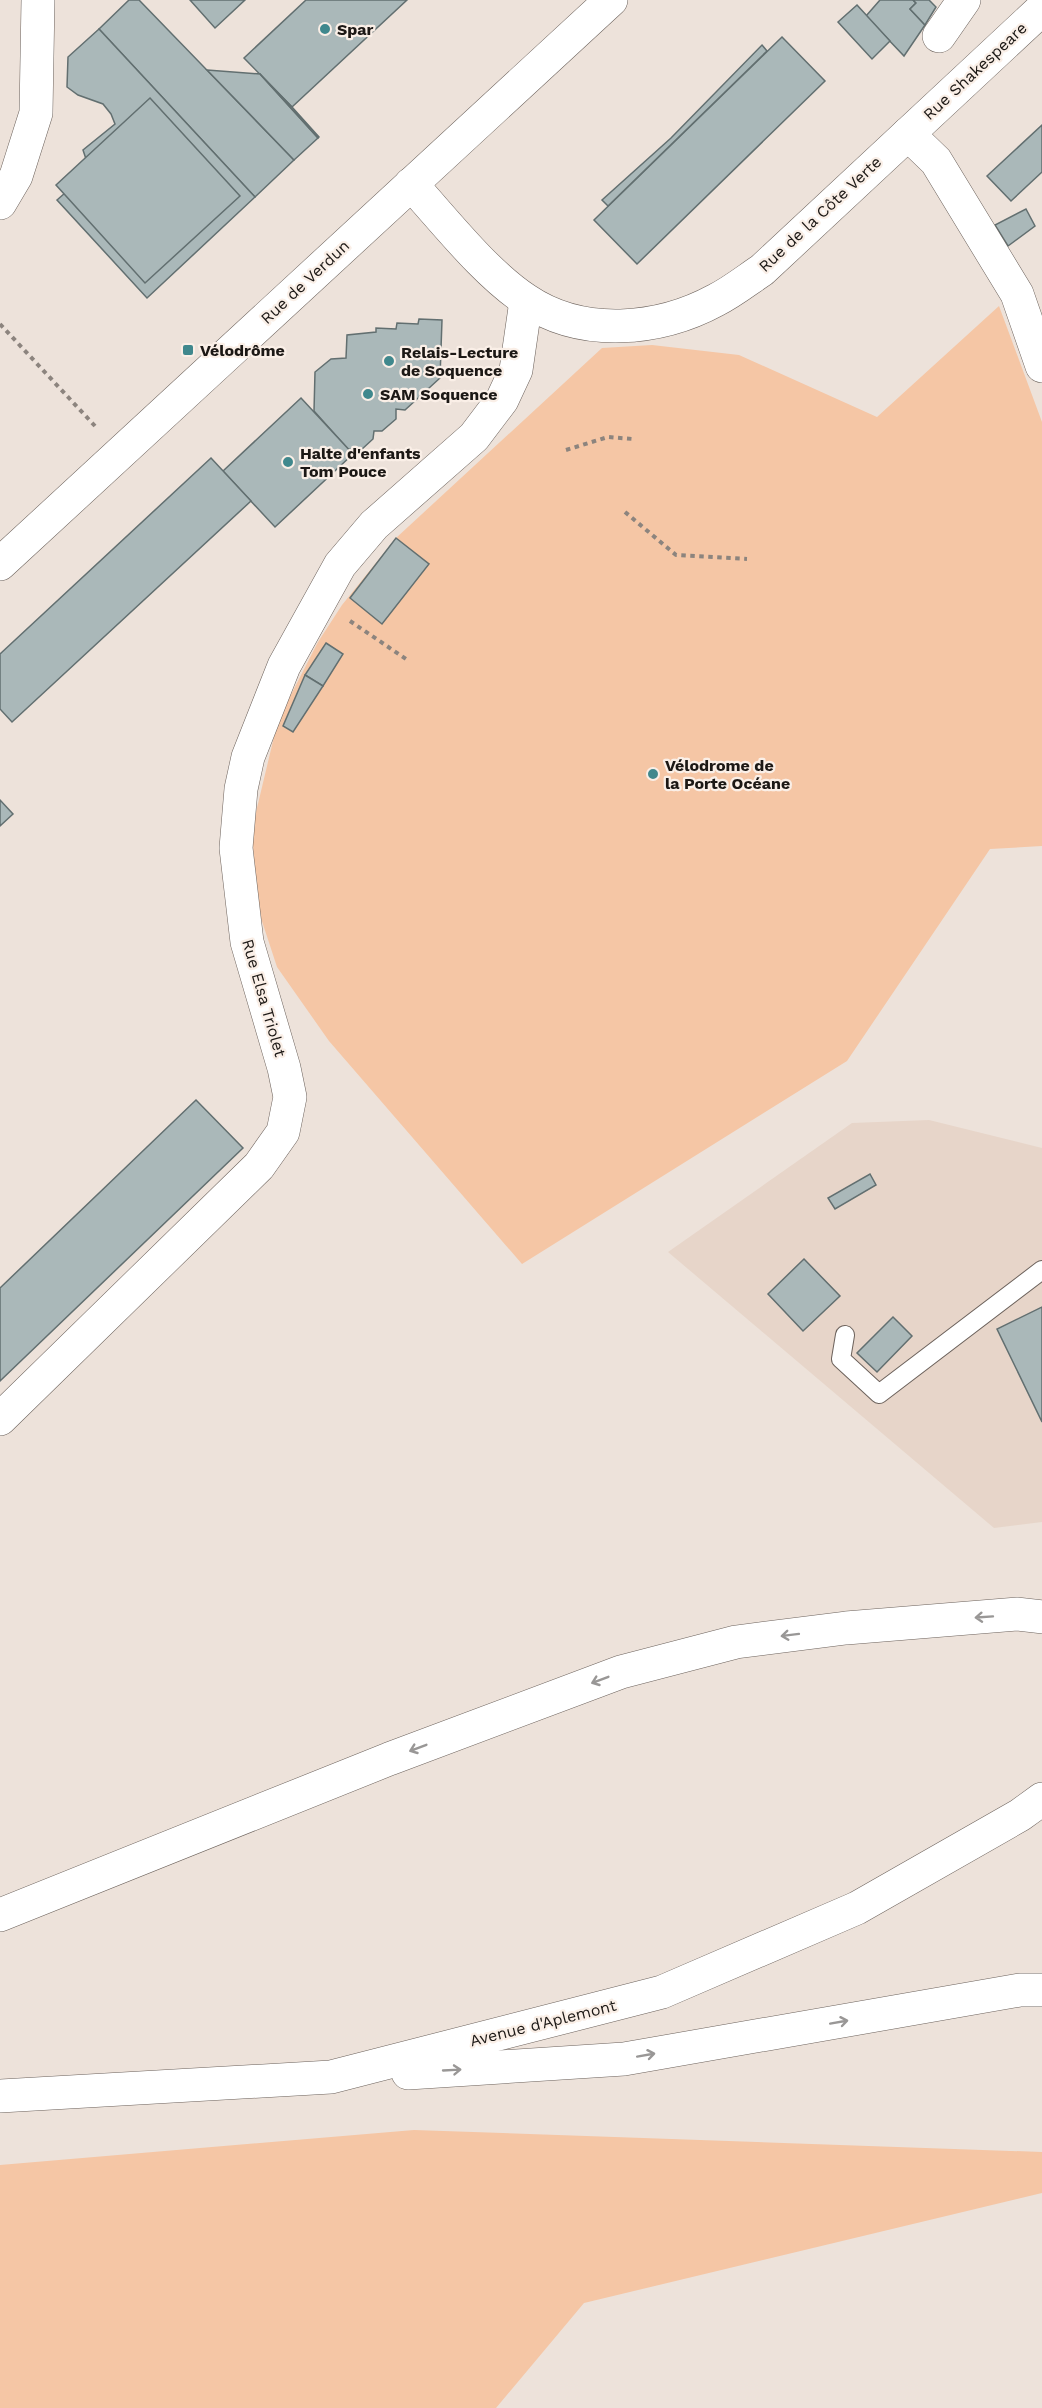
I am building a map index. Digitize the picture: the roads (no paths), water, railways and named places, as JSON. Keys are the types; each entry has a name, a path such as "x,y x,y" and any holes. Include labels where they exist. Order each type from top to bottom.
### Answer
{"street":[{"path":"0,202 16,176 36,113 38,0"},
{"name":"Rue de Verdun","path":"0,564 611,0"},
{"path":"939,36 964,0"},
{"name":"Rue Shakespeare","path":"908,134 1042,9"},
{"path":"908,134 936,161 1017,294 1042,366"},
{"name":"Rue de la Côte Verte","path":"411,183 494,274 526,301 576,321 623,327 674,318 717,300 762,270 908,134"},
{"name":"Rue Elsa Triolet","path":"0,1419 258,1166 283,1132 290,1097 281,1058 246,942 236,848 241,789 248,757 284,666 340,565 374,525 474,437 502,400 516,370 526,301"},
{"path":"0,1915 388,1759 621,1672 736,1642 846,1628 1018,1614 1042,1617"},
{"name":"Avenue d'Aplemont","path":"0,2096 331,2077 662,1992 857,1908 1020,1815 1042,1799"},
{"path":"331,2077 624,2059 1020,1990 1042,1990"}],"lane":[{"path":"845,1335 842,1359 879,1394 1042,1270"}],"place":[{"name":"Spar","path":"325,29"},
{"name":"Vélodrôme","path":"188,350"},
{"name":"Relais-Lecture de Soquence","path":"389,361"},
{"name":"SAM Soquence","path":"368,394"},
{"name":"Halte d'enfants Tom Pouce","path":"288,462"},
{"name":"Vélodrome de la Porte Océane","path":"653,774"}]}
